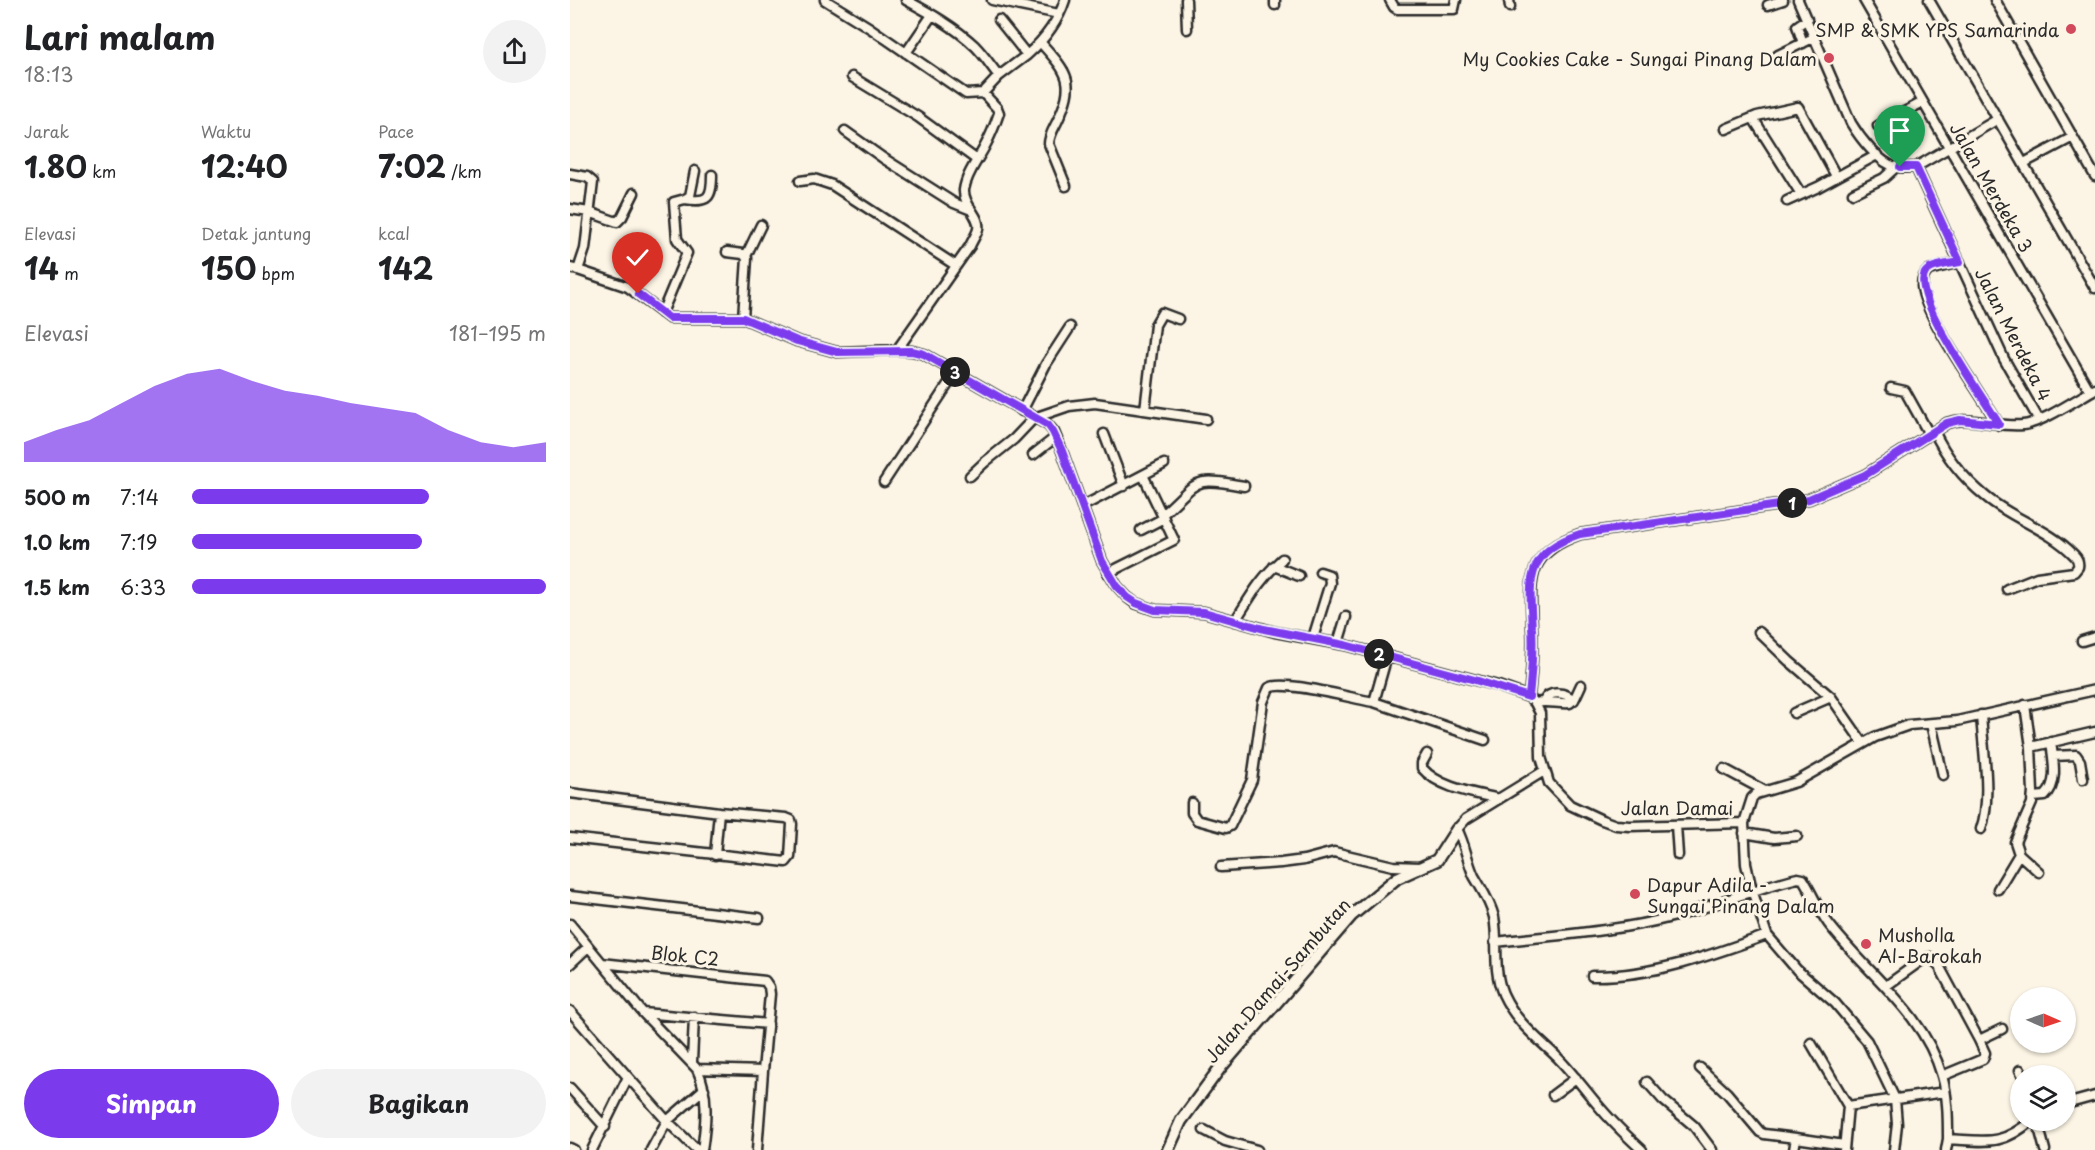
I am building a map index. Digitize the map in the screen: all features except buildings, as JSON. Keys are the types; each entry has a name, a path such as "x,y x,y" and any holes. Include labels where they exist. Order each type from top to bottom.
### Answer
{"street":[{"path":"825,0 966,94 983,93 999,76 1041,43 1065,0"},
{"path":"906,0 932,15 976,47 999,76"},
{"path":"992,0 1059,14"},
{"path":"1186,0 1187,29"},
{"path":"1390,0 1397,9 1454,9 1456,0"},
{"path":"1768,5 1783,0"},
{"path":"1798,0 1851,123 1866,145 1896,167 1916,167 1998,119"},
{"name":"Jalan Merdeka 3","path":"1864,0 2093,390"},
{"path":"1929,0 2095,288"},
{"path":"1995,0 2095,176"},
{"path":"906,53 932,15"},
{"path":"1803,43 1797,26 1807,19"},
{"path":"999,20 1027,56"},
{"path":"1778,55 1815,37"},
{"path":"1041,43 1068,81 1068,91 1049,139 1066,186"},
{"path":"852,77 918,117 977,160"},
{"path":"897,350 970,246 978,229 978,221 969,209 964,196 964,187 985,148 999,113 983,93"},
{"path":"1878,126 1923,102"},
{"path":"1726,129 1753,118 1798,107 1836,176"},
{"path":"1753,118 1801,194"},
{"path":"845,131 945,198 969,209"},
{"path":"2024,164 2073,137"},
{"path":"1787,201 1877,155"},
{"path":"1853,194 1884,178 1896,167"},
{"name":"Jalan Merdeka 4","path":"1916,167 2004,359 2039,420"},
{"path":"685,199 690,196 695,171"},
{"path":"570,174 586,177 593,182 585,249 574,269 628,287 662,313 675,319 743,318 797,341 837,352 897,350 924,354 1048,425 1056,437 1108,573 1127,597 1145,607 1169,611 1204,612 1275,632 1338,643 1506,688 1532,700 1557,704 1570,703 1574,700 1581,685"},
{"path":"662,313 687,257 685,249 677,239 673,205 676,200 706,200 712,188 712,175"},
{"path":"800,181 814,179 832,185 956,265"},
{"path":"570,209 589,212 617,222 634,193"},
{"path":"743,318 746,256 761,225"},
{"path":"727,252 746,256"},
{"path":"1960,262 1929,270 1923,278 1923,291 1940,330 1999,424"},
{"path":"1145,410 1155,325 1162,313 1178,319"},
{"path":"1022,411 1042,371 1070,327"},
{"path":"884,482 956,372"},
{"path":"1891,388 1905,391 1952,463 1979,490 2074,554 2078,561 2078,567 2074,572 2037,577 2007,589"},
{"path":"2039,420 2093,390"},
{"path":"970,476 1014,440 1034,418 1068,406 1095,403 1206,419"},
{"name":"Jalan Damai","path":"1766,790 1754,795 1744,823 1623,825 1602,820 1570,806 1549,783 1544,771 1541,757 1540,713 1532,700 1530,601 1533,572 1544,553 1561,540 1580,534 1809,499 1865,475 1931,432 1960,420 2022,425 2039,420"},
{"path":"1104,434 1124,486"},
{"path":"1033,455 1056,437"},
{"path":"1083,506 1164,464"},
{"path":"1108,573 1173,542 1175,538 1143,475"},
{"path":"1141,530 1163,516 1191,487 1200,482 1213,480 1244,486"},
{"path":"1235,621 1255,587 1282,559"},
{"path":"1274,566 1299,576"},
{"path":"1313,638 1330,583 1329,575 1320,572"},
{"path":"1338,643 1346,617"},
{"path":"1760,632 1789,661 1831,697 1863,743"},
{"path":"2082,641 2095,638"},
{"path":"1374,702 1387,656"},
{"path":"1192,802 1192,813 1197,820 1226,828 1230,826 1252,780 1263,702 1266,691 1272,685 1307,688 1374,702 1485,740"},
{"path":"1724,769 1766,790 1796,782 1863,743 1909,725 1957,721 2095,690"},
{"path":"1794,713 1831,697"},
{"path":"2025,705 2031,747 2033,797 2015,842 2019,854 2039,872"},
{"path":"1981,715 1986,798 1986,817 1981,829"},
{"path":"1931,724 1943,775"},
{"path":"2031,747 2095,732"},
{"path":"2033,797 2044,796 2052,785 2051,742"},
{"path":"1427,754 1422,768 1427,774 1459,789 1499,799"},
{"path":"2053,756 2076,755 2080,761 2083,779"},
{"path":"1544,771 1466,819 1456,829 1462,839 1474,875 1488,898 1494,916 1495,961 1503,994 1528,1031 1556,1056 1604,1112 1642,1150"},
{"path":"570,793 788,819 792,824 790,857 786,862 570,838"},
{"path":"715,855 719,812"},
{"path":"1744,823 1744,848 1752,890 1767,935 1797,970 1835,1002 1867,1041 1895,1100 1897,1124 1894,1150"},
{"path":"1676,825 1678,855"},
{"name":"Jalan Damai-Sambutan","path":"1168,1150 1181,1121 1220,1068 1351,916 1397,878 1437,861 1456,829"},
{"path":"1744,833 1774,838 1797,836"},
{"path":"1221,867 1281,863 1334,852 1393,866 1420,867"},
{"path":"1998,889 2019,854"},
{"path":"1495,942 1630,925 1670,917 1752,890 1798,878 1803,879 1828,923 1886,986 1926,1040 1942,1076 1945,1092 1948,1139 1946,1150"},
{"path":"570,896 759,918"},
{"path":"570,924 643,1013 694,1065 703,1080 702,1150"},
{"path":"1592,976 1648,971 1767,935"},
{"path":"570,964 588,947"},
{"path":"1886,986 1922,960 1930,957 1934,959 1980,1040 1985,1053 1983,1059 1942,1076"},
{"name":"Blok C2","path":"602,963 765,981 770,994 768,1024"},
{"path":"570,1011 667,1121 697,1150"},
{"path":"643,1013 768,1024 757,1150"},
{"path":"694,1017 694,1065"},
{"path":"1980,1040 2002,1029"},
{"path":"1700,1068 1727,1093 1760,1132 1844,1147 1848,1106 1811,1043"},
{"path":"694,1065 763,1071"},
{"path":"592,1150 628,1077"},
{"path":"1553,1095 1576,1078"},
{"path":"1647,1082 1663,1100 1694,1126 1712,1150"},
{"path":"570,1088 605,1127"},
{"path":"651,1150 667,1121 704,1089"},
{"path":"1848,1106 1945,1092"},
{"path":"2076,1101 2095,1096"},
{"path":"1204,1130 1225,1141 1257,1150"},
{"path":"1948,1139 2001,1140 2019,1131"},
{"path":"2040,1131 2045,1150"},
{"path":"1794,1150 1796,1138"},
{"path":"570,1148 574,1150"}],"place":[{"name":"SMP & SMK YPS Samarinda","path":"2071,29"},
{"name":"My Cookies Cake - Sungai Pinang Dalam","path":"1829,58"},
{"name":"Dapur Adila - Sungai Pinang Dalam","path":"1635,894"},
{"name":"Musholla Al-Barokah","path":"1866,944"}],"route":[{"path":"638,294 669,318 743,318 797,341 837,352 897,350 924,354 1048,425 1062,451 1102,561 1117,586 1136,603 1155,610 1204,612 1275,632 1345,645 1506,688 1529,697 1532,659 1530,601 1533,572 1544,553 1561,540 1606,529 1647,525 1809,499 1865,475 1947,423 1960,420 1999,424 1940,330 1930,310 1922,285 1924,274 1929,270 1960,262 1916,167 1900,167"}]}
